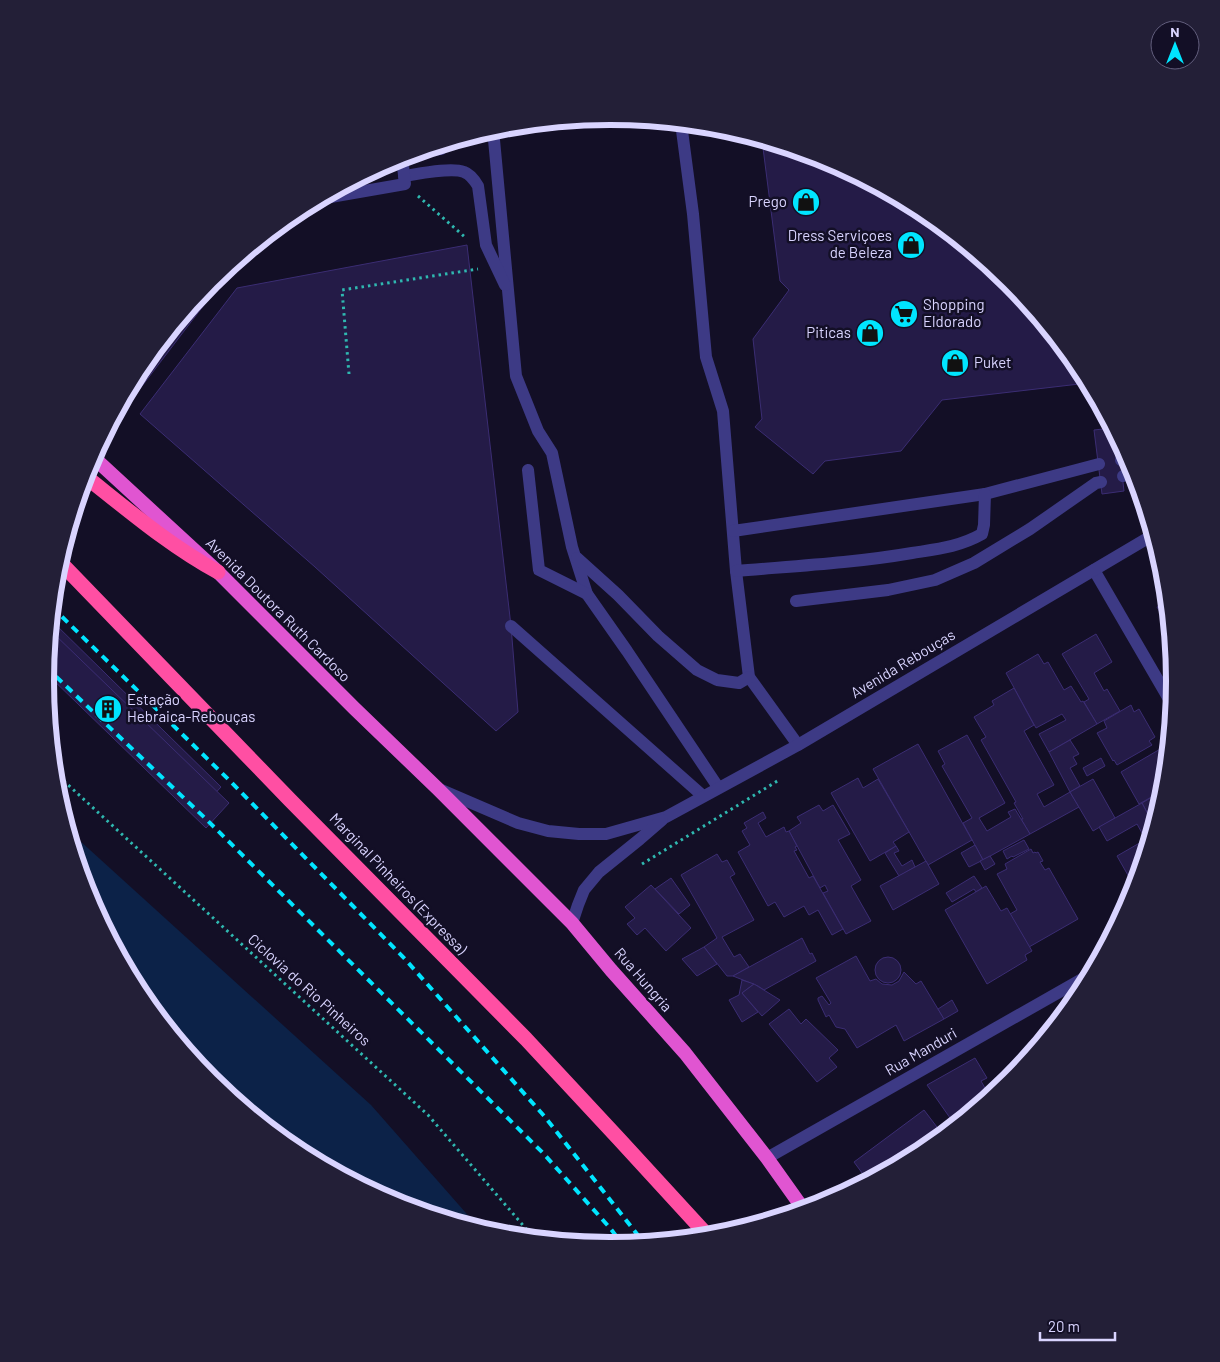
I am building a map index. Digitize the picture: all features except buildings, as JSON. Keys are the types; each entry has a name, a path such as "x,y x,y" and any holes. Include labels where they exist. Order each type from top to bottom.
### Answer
{"highway":[{"name":"Avenida Doutora Ruth Cardoso","path":"99,462 218,572 438,789"},
{"path":"91,481 141,521 193,558 218,572"},
{"name":"Marginal Pinheiros (Expressa)","path":"65,567 290,800 526,1039 702,1229"},
{"name":"Rua Hungria","path":"438,789 572,923 611,970 685,1052 767,1158 800,1204"}],"street":[{"path":"681,130 693,221 706,357 723,411 732,531 749,677 798,745"},
{"path":"494,137 516,376 538,430 552,453 575,557 587,594 718,787"},
{"path":"403,165 404,180"},
{"path":"341,194 450,170 465,172 478,186 486,245 507,290"},
{"path":"732,531 985,494 1099,464"},
{"path":"528,470 539,570 587,594"},
{"path":"796,601 888,590 935,580 974,563 1101,482"},
{"path":"736,571 885,558 956,546 982,534 985,494"},
{"name":"Avenida Rebouças","path":"438,789 518,823 548,831 606,834 666,816 798,745 1147,538"},
{"path":"575,557 618,595 658,636 697,670 717,680 724,681 739,683 749,677"},
{"path":"1094,570 1166,693"},
{"path":"511,626 703,796"},
{"name":"Avenida Rebouças","path":"572,923 584,890 599,872 666,816"},
{"name":"Rua Manduri","path":"767,1158 1078,981"}],"path":[{"path":"404,180 468,240"},
{"path":"349,374 342,290 506,264"},
{"path":"618,857 629,872 783,777"},
{"name":"Ciclovia do Rio Pinheiros","path":"63,780 428,1114 528,1231"}],"water":[{"path":"77,838 371,1105 472,1219 431,1208 397,1195 332,1163 301,1144 271,1122 217,1074 169,1020 147,990 128,959 96,894"}],"railway":[{"path":"58,613 228,779 405,959 545,1117 639,1236"},
{"path":"54,675 207,820 543,1153 617,1237"}],"place":[{"name":"Prego","path":"806,202"},
{"name":"Dress Serviçoes de Beleza","path":"911,245"},
{"name":"Shopping Eldorado","path":"904,314"},
{"name":"Piticas","path":"870,333"},
{"name":"Puket","path":"955,363"},
{"name":"Estação Hebraica-Rebouças","path":"108,709"}]}
